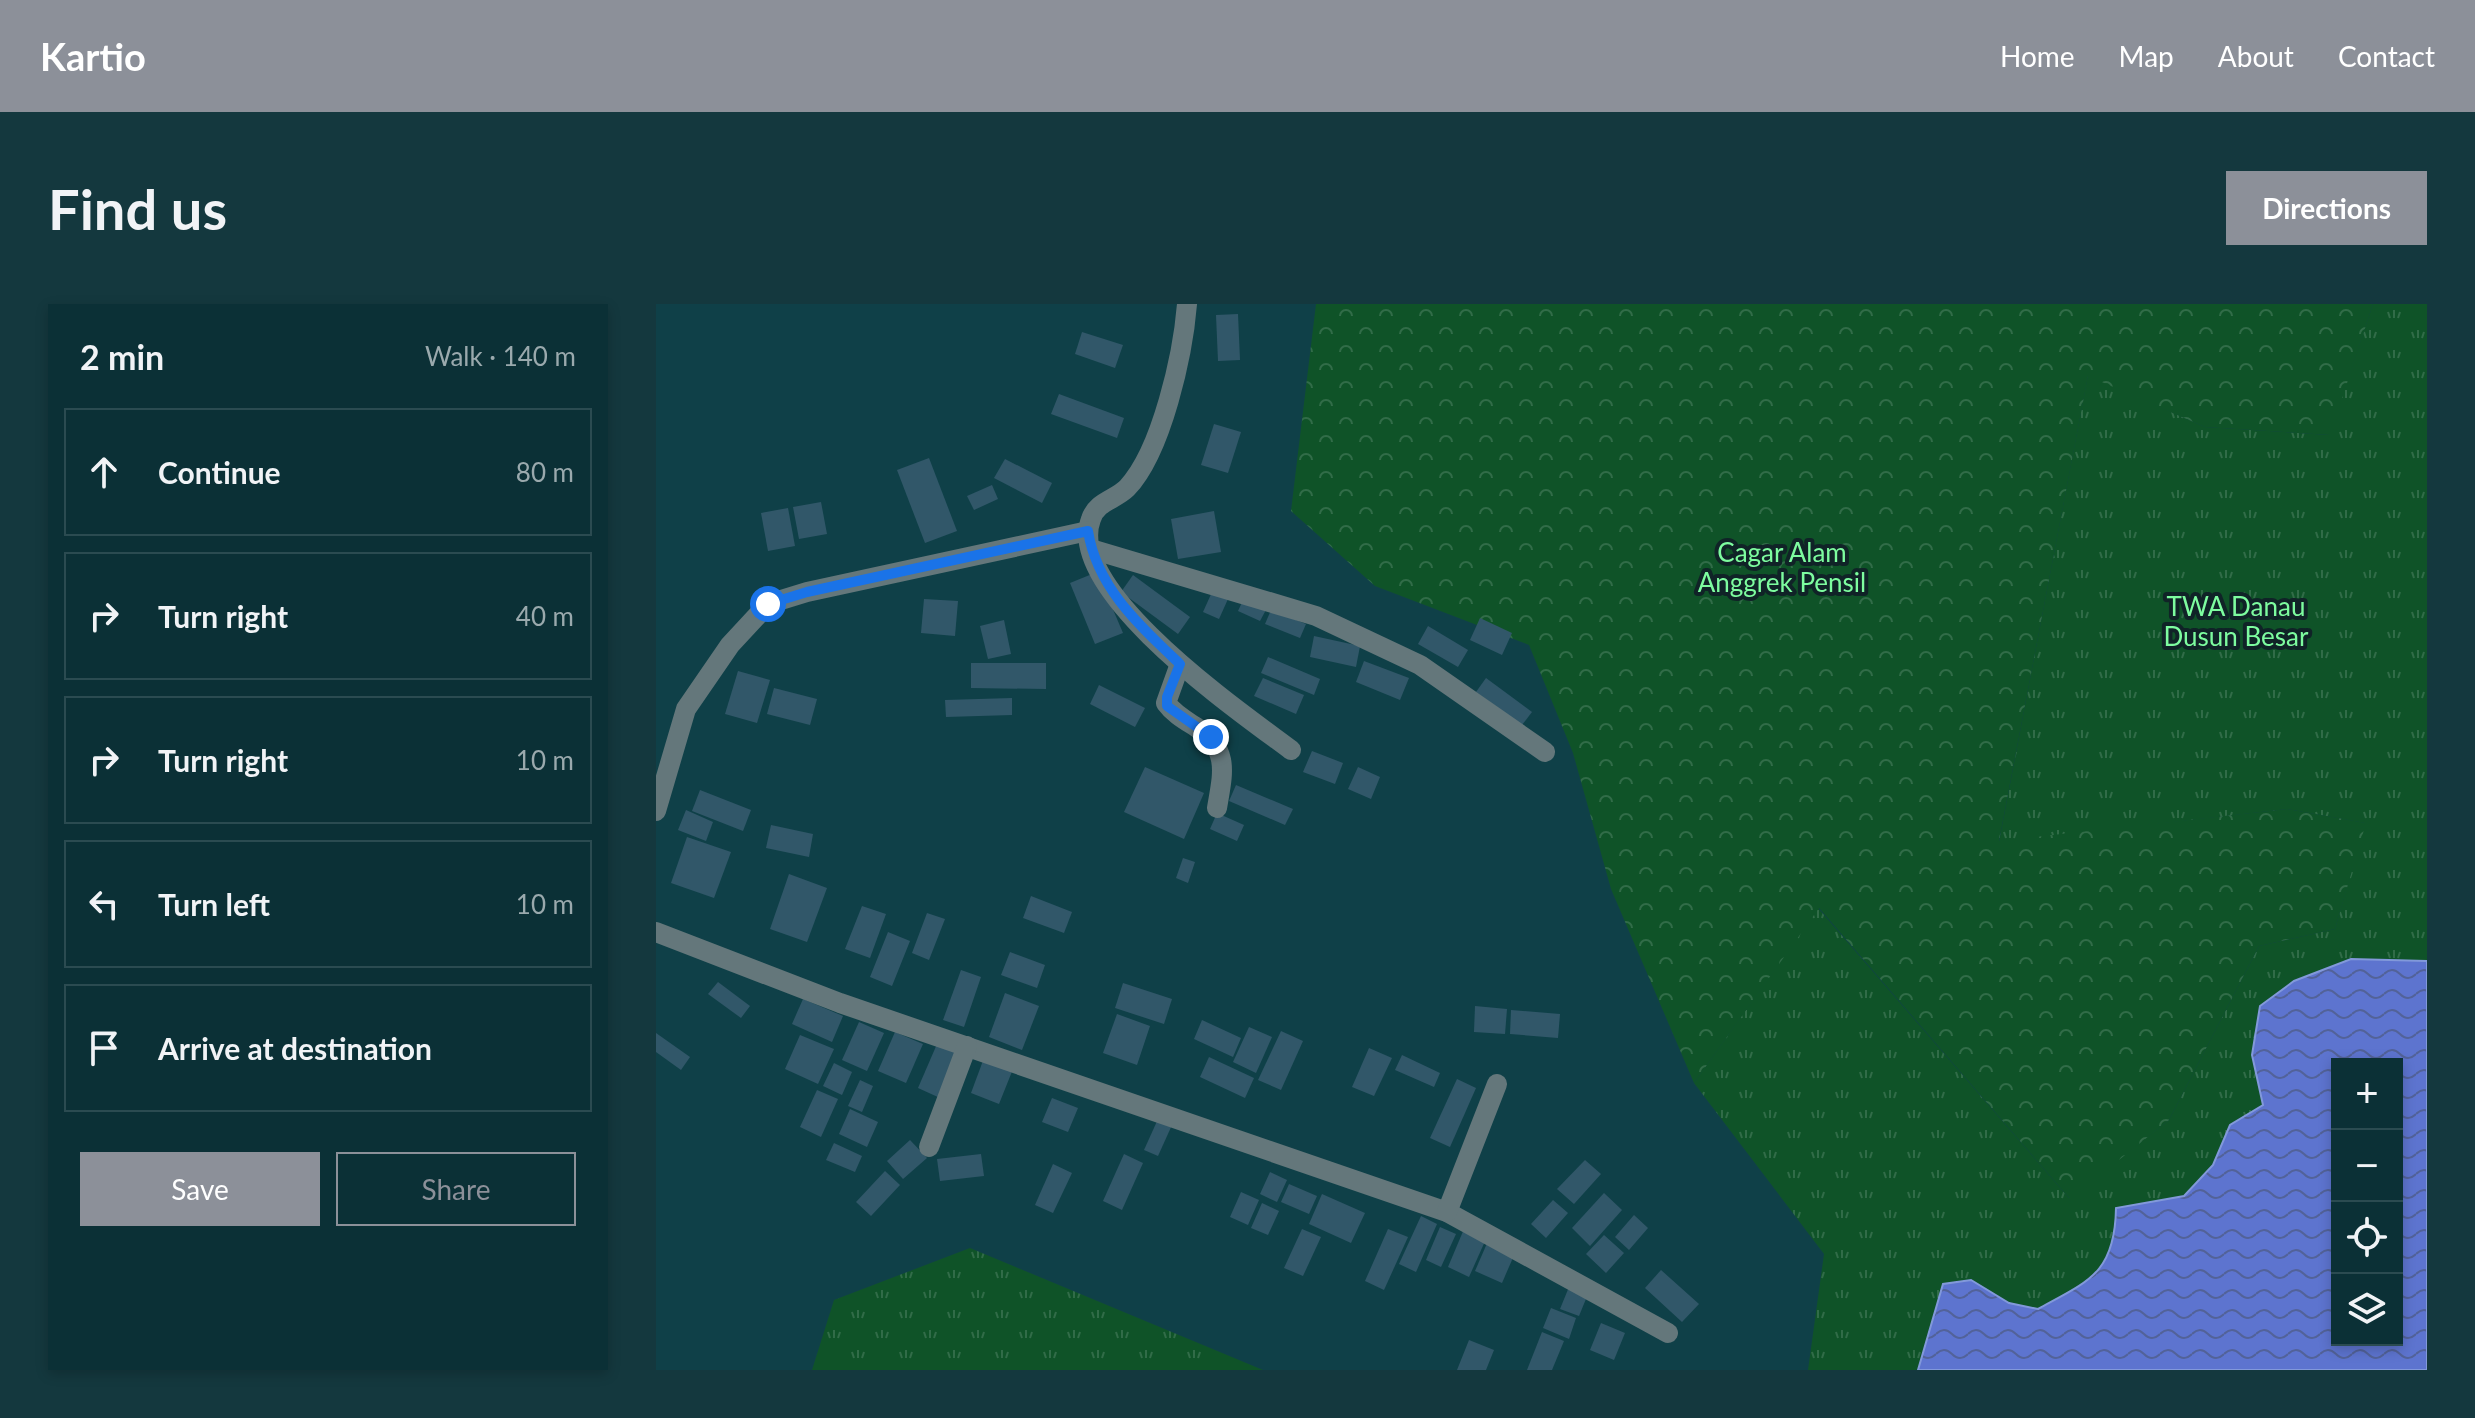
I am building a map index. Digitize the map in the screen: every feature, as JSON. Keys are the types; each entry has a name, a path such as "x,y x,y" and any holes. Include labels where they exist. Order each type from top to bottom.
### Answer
{"street":[{"path":"1187,304 1182,336 1152,447 1126,489 1100,505 1090,540 1102,577 1124,608 1180,664 1291,750"},
{"path":"656,811 686,709 730,645 768,604 807,592 1090,540 1316,616 1420,665 1545,752"},
{"path":"1180,664 1166,703 1211,737 1222,755 1217,808"},
{"path":"656,932 840,1003 1447,1212 1668,1333"},
{"path":"929,1147 967,1046"},
{"path":"1447,1212 1497,1084"}],"green space":[{"name":"Cagar Alam Anggrek Pensil","path":"1316,304 2373,304 2330,435 2205,427 2088,376 1999,841 2287,809 2366,823 2335,929 2259,946 2169,1120 2070,1199 1819,908 1694,1083 1611,889 1573,753 1529,645 1375,586 1291,511"},
{"name":"TWA Danau Dusun Besar","path":"2373,304 2427,304 2427,1370 1808,1370 1824,1254 1694,1083 1818,908 2069,1198 2169,1120 2259,946 2335,929 2365,823 2287,809 1999,842 2088,375 2205,427 2329,435"},
{"path":"970,1248 1263,1370 812,1370 834,1300"}],"water":[{"path":"2351,959 2427,961 2427,1370 1918,1370 1943,1284 1971,1280 2009,1303 2038,1309 2072,1291 2096,1272 2111,1247 2116,1208 2184,1196 2213,1165 2230,1125 2263,1105 2252,1055 2260,1006 2294,981"}],"building":[{"path":"1238,314 1240,360 1218,361 1216,315"},
{"path":"1082,332 1123,345 1115,368 1075,354"},
{"path":"1059,394 1124,418 1117,438 1051,414"},
{"path":"1214,424 1241,432 1228,473 1201,465"},
{"path":"929,458 957,531 925,543 897,470"},
{"path":"1005,459 1052,483 1042,503 994,478"},
{"path":"992,485 998,499 974,510 967,496"},
{"path":"821,502 827,534 799,539 793,507"},
{"path":"788,508 795,546 768,551 761,513"},
{"path":"1214,511 1221,552 1178,559 1171,519"},
{"path":"1097,572 1123,633 1095,644 1070,583"},
{"path":"1133,575 1190,617 1178,634 1121,592"},
{"path":"1212,592 1228,599 1219,619 1203,612"},
{"path":"1244,598 1267,608 1260,621 1238,611"},
{"path":"924,599 958,601 955,636 921,633"},
{"path":"1271,610 1306,624 1300,638 1265,624"},
{"path":"1480,618 1512,633 1502,655 1470,640"},
{"path":"1004,620 1011,654 988,659 980,626"},
{"path":"1428,626 1468,650 1458,667 1418,644"},
{"path":"1314,636 1360,646 1356,667 1310,657"},
{"path":"1268,657 1320,679 1314,695 1261,673"},
{"path":"1364,661 1409,678 1400,700 1356,682"},
{"path":"971,663 1046,663 1046,689 971,688"},
{"path":"738,671 770,680 757,723 725,714"},
{"path":"1263,678 1304,695 1296,714 1254,696"},
{"path":"1486,678 1532,712 1522,725 1476,692"},
{"path":"1099,685 1145,708 1135,727 1090,704"},
{"path":"774,688 817,699 810,725 767,714"},
{"path":"1012,698 1012,715 946,717 945,700"},
{"path":"1312,751 1343,763 1335,784 1303,772"},
{"path":"1145,767 1204,793 1184,839 1124,812"},
{"path":"1358,767 1380,777 1371,799 1348,789"},
{"path":"1236,785 1293,809 1285,825 1229,801"},
{"path":"700,790 751,810 743,831 692,811"},
{"path":"686,810 713,822 706,841 678,830"},
{"path":"1217,813 1244,825 1237,841 1210,829"},
{"path":"771,825 813,834 809,857 766,848"},
{"path":"687,837 731,852 714,898 671,883"},
{"path":"1183,858 1195,862 1188,883 1176,878"},
{"path":"789,874 827,888 807,942 770,929"},
{"path":"1031,896 1072,912 1064,933 1023,918"},
{"path":"862,906 886,914 870,958 845,949"},
{"path":"927,913 945,919 929,960 912,953"},
{"path":"888,932 910,941 892,986 870,977"},
{"path":"1010,952 1045,965 1037,988 1001,975"},
{"path":"961,970 981,977 964,1027 943,1020"},
{"path":"718,982 750,1006 741,1018 708,994"},
{"path":"1123,983 1172,999 1164,1024 1115,1008"},
{"path":"1005,993 1039,1006 1022,1050 989,1037"},
{"path":"803,999 843,1016 832,1042 792,1024"},
{"path":"1475,1006 1507,1009 1505,1034 1474,1032"},
{"path":"1511,1010 1560,1014 1558,1038 1510,1034"},
{"path":"1117,1014 1150,1026 1137,1065 1103,1053"},
{"path":"1202,1020 1241,1038 1233,1057 1194,1039"},
{"path":"859,1022 884,1033 867,1071 842,1060"},
{"path":"1249,1027 1272,1037 1256,1073 1233,1062"},
{"path":"1281,1031 1303,1041 1281,1090 1258,1080"},
{"path":"895,1032 923,1044 906,1083 878,1071"},
{"path":"656,1033 690,1057 681,1070 656,1052"},
{"path":"800,1035 834,1049 818,1084 785,1069"},
{"path":"937,1044 959,1052 940,1098 918,1088"},
{"path":"1369,1048 1392,1058 1374,1096 1352,1087"},
{"path":"1402,1055 1440,1073 1434,1087 1395,1070"},
{"path":"1209,1057 1254,1078 1245,1098 1200,1077"},
{"path":"984,1058 1013,1069 999,1104 971,1093"},
{"path":"834,1063 852,1072 842,1095 823,1086"},
{"path":"1457,1079 1476,1088 1450,1147 1430,1138"},
{"path":"860,1080 873,1086 862,1112 848,1106"},
{"path":"817,1090 838,1099 821,1137 800,1127"},
{"path":"1052,1098 1078,1108 1068,1132 1042,1122"},
{"path":"850,1109 878,1122 867,1147 839,1134"},
{"path":"1158,1119 1172,1125 1158,1156 1144,1150"},
{"path":"910,1140 927,1158 903,1179 887,1161"},
{"path":"834,1143 862,1156 855,1172 826,1160"},
{"path":"981,1154 984,1176 940,1181 937,1159"},
{"path":"1124,1154 1143,1163 1122,1210 1103,1201"},
{"path":"1585,1160 1601,1174 1574,1204 1557,1189"},
{"path":"1053,1164 1072,1173 1053,1213 1035,1205"},
{"path":"885,1171 900,1185 871,1216 856,1202"},
{"path":"1270,1172 1287,1180 1277,1202 1260,1194"},
{"path":"1289,1184 1317,1196 1309,1214 1281,1202"},
{"path":"1241,1192 1259,1200 1248,1225 1230,1217"},
{"path":"1604,1193 1622,1210 1590,1246 1572,1228"},
{"path":"1322,1194 1365,1213 1351,1243 1309,1224"},
{"path":"1553,1200 1568,1213 1546,1238 1531,1224"},
{"path":"1262,1203 1279,1211 1268,1235 1251,1228"},
{"path":"1634,1215 1648,1228 1629,1250 1615,1237"},
{"path":"1421,1216 1437,1224 1416,1272 1399,1264"},
{"path":"1440,1227 1456,1234 1441,1267 1426,1260"},
{"path":"1302,1229 1321,1237 1303,1276 1284,1268"},
{"path":"1388,1229 1408,1237 1384,1290 1365,1281"},
{"path":"1464,1229 1486,1239 1469,1277 1448,1267"},
{"path":"1604,1235 1624,1253 1606,1273 1586,1254"},
{"path":"1488,1241 1515,1253 1502,1283 1475,1271"},
{"path":"1661,1270 1699,1304 1682,1322 1645,1288"},
{"path":"1569,1287 1588,1294 1579,1316 1560,1309"},
{"path":"1551,1308 1576,1318 1569,1339 1543,1328"},
{"path":"1601,1323 1625,1333 1614,1360 1590,1350"},
{"path":"1542,1332 1564,1341 1552,1370 1527,1370"},
{"path":"1469,1340 1494,1350 1486,1370 1457,1370"}],"route":[{"path":"768,604 807,592 1088,531 1102,577 1124,608 1180,664 1167,697 1167,706 1211,737"}]}
